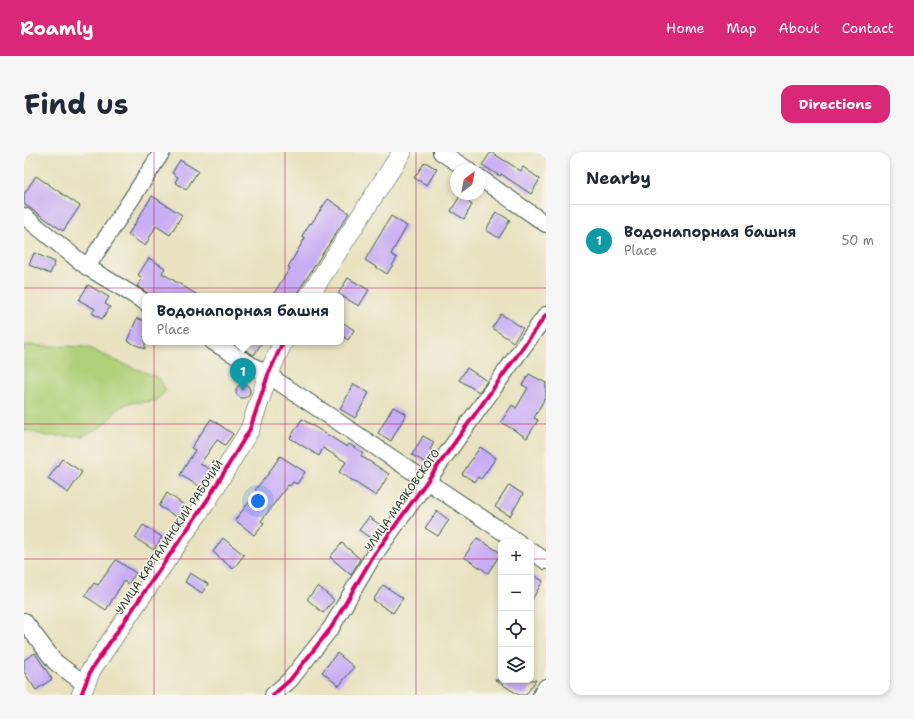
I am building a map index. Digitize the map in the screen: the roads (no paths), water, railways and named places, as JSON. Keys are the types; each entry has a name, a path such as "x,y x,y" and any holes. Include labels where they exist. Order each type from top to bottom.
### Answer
{"street":[{"path":"87,267 162,152"},
{"path":"311,293 402,152"},
{"path":"441,152 459,164"},
{"path":"486,182 546,224"},
{"path":"24,216 87,267 142,300"},
{"name":"УЛИЦА МАЯКОВСКОГО","path":"273,695 290,680 331,628 372,558 546,314"},
{"path":"218,345 268,375 514,539"},
{"name":"УЛИЦА КАРТАЛИНСКИЙ РАБОЧИЙ","path":"83,690 91,670 216,486 250,429 268,375 282,345"},
{"path":"534,553 546,561"},
{"path":"24,621 54,662 83,690"},
{"path":"541,695 546,687"}],"place":[{"name":"Водонапорная башня","path":"243,391"}]}
